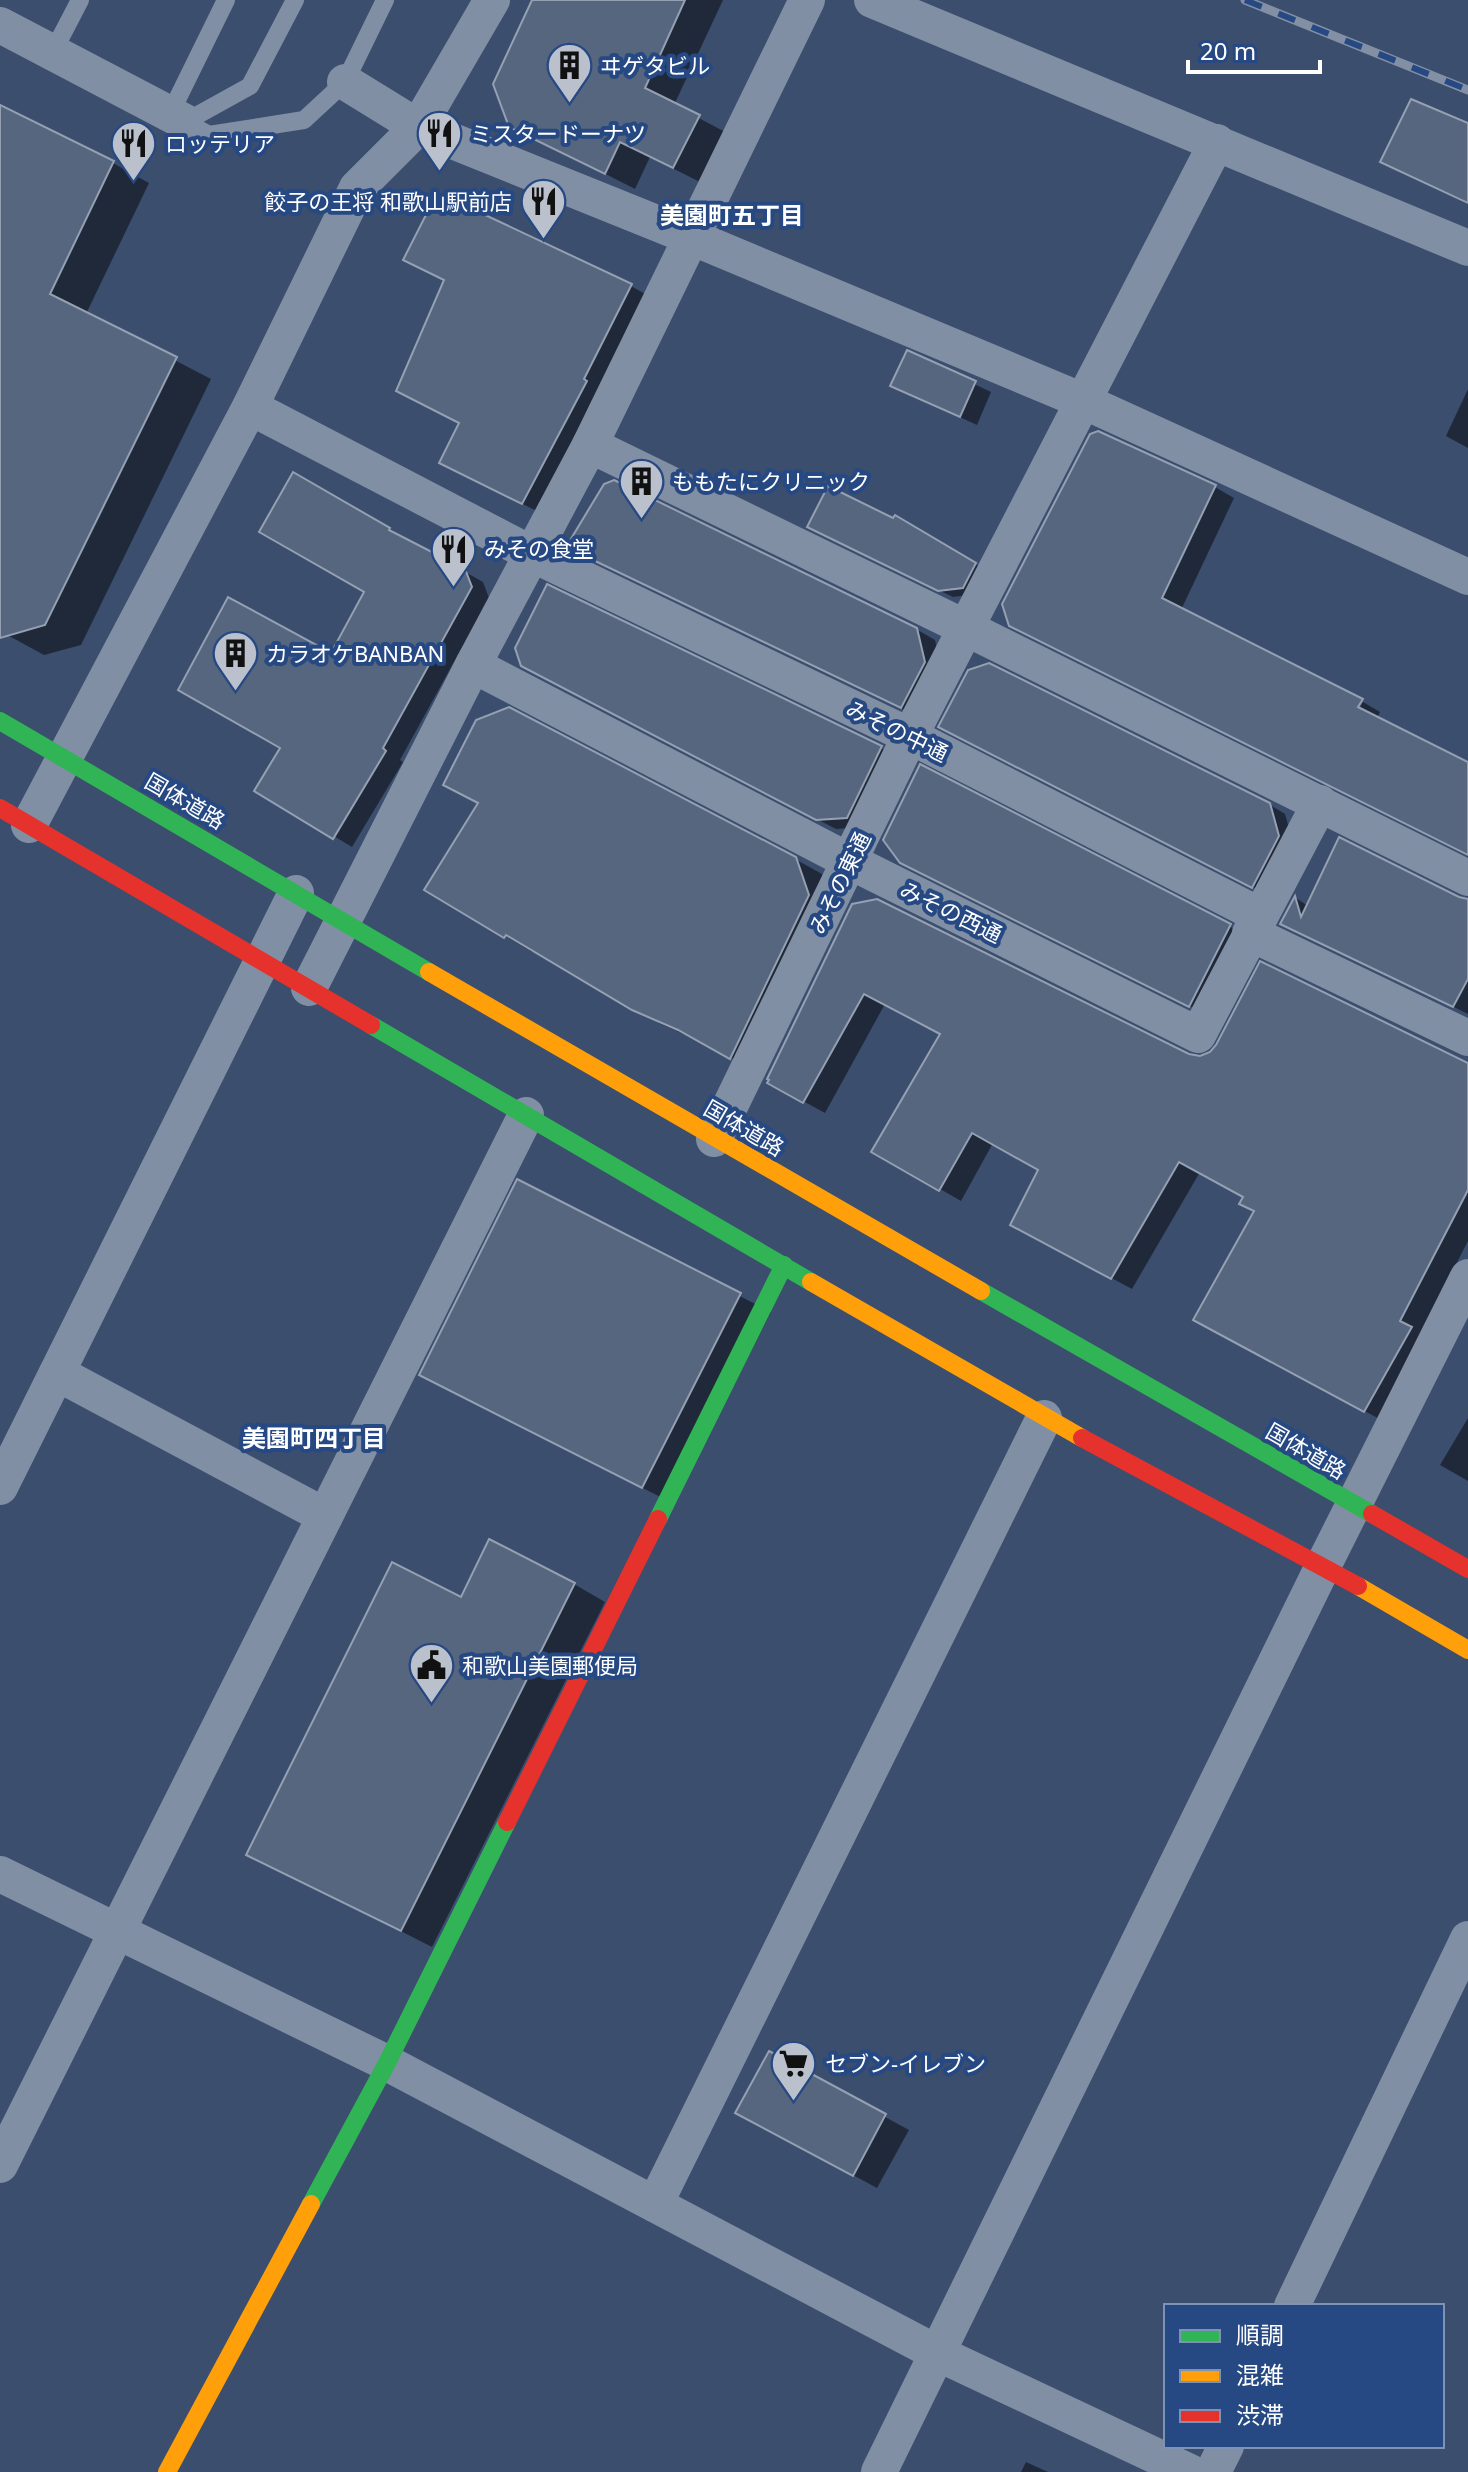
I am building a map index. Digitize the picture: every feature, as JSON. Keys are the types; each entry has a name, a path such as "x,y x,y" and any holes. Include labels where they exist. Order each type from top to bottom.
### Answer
{"street":[{"path":"492,0 418,127 357,188 250,407 64,758 14,816 1044,1418 1323,1566 1468,1650"},
{"path":"309,988 473,665 590,445 807,0"},
{"path":"872,0 1468,248"},
{"path":"0,25 177,118"},
{"path":"345,82 418,127 1083,401 1468,577"},
{"name":"みその東通","path":"714,1139 910,736 1217,142"},
{"name":"みその中通","path":"250,407 532,554 910,736 1468,1038"},
{"path":"590,445 1468,878"},
{"name":"みその西通","path":"473,665 851,862 1198,1035 1320,803"},
{"name":"国体道路","path":"3,729 64,758 714,1139 1468,1569"},
{"path":"0,1487 296,893"},
{"path":"0,2165 526,1115"},
{"path":"167,2472 387,2063 784,1265"},
{"path":"879,2472 1468,1277"},
{"path":"57,1373 325,1516"},
{"path":"655,2204 1044,1418"},
{"path":"0,1874 387,2063 937,2353 1190,2472"},
{"path":"1293,2304 1468,1939"},
{"path":"1213,2472 1225,2448"}],"lane":[{"path":"53,52 80,0"},
{"path":"177,118 226,0"},
{"path":"177,118 250,86 295,0"},
{"path":"177,118 209,135 304,120 345,82 385,0"}],"building":[{"name":"ヰゲタビル","path":"532,0 685,0 645,88 700,115 673,168 620,142 605,174 509,127 493,84"},
{"path":"1411,99 1468,123 1468,203 1380,162"},
{"path":"0,105 114,161 50,294 177,357 45,625 0,638"},
{"path":"451,199 632,284 584,379 587,381 522,504 439,463 459,423 396,391 444,280 403,260 431,205"},
{"path":"907,350 976,381 960,417 890,386"},
{"path":"1098,431 1216,485 1162,598 1363,699 1358,707 1468,762 1468,855 1009,626 1002,604 1090,434"},
{"path":"293,472 389,530 465,569 472,587 383,748 386,751 333,839 254,791 280,748 178,690 228,597 331,653 364,592 259,532"},
{"path":"614,480 917,628 925,662 901,708 566,547 604,484"},
{"path":"828,486 893,518 895,515 976,563 963,588 938,591 807,527"},
{"path":"547,584 882,746 847,818 816,820 521,666 515,648"},
{"path":"989,663 1270,803 1279,836 1252,888 938,727 968,670"},
{"path":"509,707 796,857 809,895 730,1059 678,1030 632,1010 424,890 478,803 443,785 476,720"},
{"path":"920,764 1231,924 1189,1007 900,863 883,840"},
{"path":"1339,837 1468,899 1468,979 1453,1007 1280,924 1295,896 1301,917"},
{"path":"877,899 1189,1054 1200,1056 1216,1045 1260,961 1468,1063 1468,1190 1400,1321 1412,1327 1364,1412 1193,1320 1254,1211 1239,1204 1243,1197 1179,1162 1111,1279 1010,1225 1038,1170 972,1133 939,1191 871,1152 940,1034 864,994 803,1103 767,1083 852,904"},
{"path":"517,1179 741,1293 642,1488 419,1375"},
{"path":"489,1539 575,1583 401,1931 246,1855 392,1562 461,1597"},
{"path":"769,2051 886,2114 853,2176 735,2113"}],"railway":[{"path":"1245,0 1468,90"}],"traffic: fast":[{"path":"0,721 429,972"},
{"path":"371,1025 811,1282"},
{"path":"658,1519 784,1265"},
{"path":"981,1291 1372,1514"},
{"path":"311,2204 387,2063 507,1822"}],"traffic: slow":[{"path":"429,972 981,1291"},
{"path":"811,1282 1082,1438"},
{"path":"1358,1586 1468,1650"},
{"path":"167,2472 311,2204"}],"traffic: jam":[{"path":"0,808 371,1025"},
{"path":"1082,1438 1358,1586"},
{"path":"1372,1514 1468,1569"},
{"path":"507,1822 658,1519"}],"place":[{"name":"ヰゲタビル","path":"569,105"},
{"name":"ミスタードーナツ","path":"439,173"},
{"name":"ロッテリア","path":"134,183"},
{"name":"餃子の王将 和歌山駅前店","path":"543,241"},
{"name":"ももたにクリニック","path":"641,521"},
{"name":"みその食堂","path":"453,588"},
{"name":"カラオケBANBAN","path":"235,693"},
{"name":"和歌山美園郵便局","path":"431,1705"},
{"name":"セブン-イレブン","path":"794,2103"}],"district":[{"name":"美園町五丁目","path":"732,216"},
{"name":"美園町四丁目","path":"314,1439"}]}
